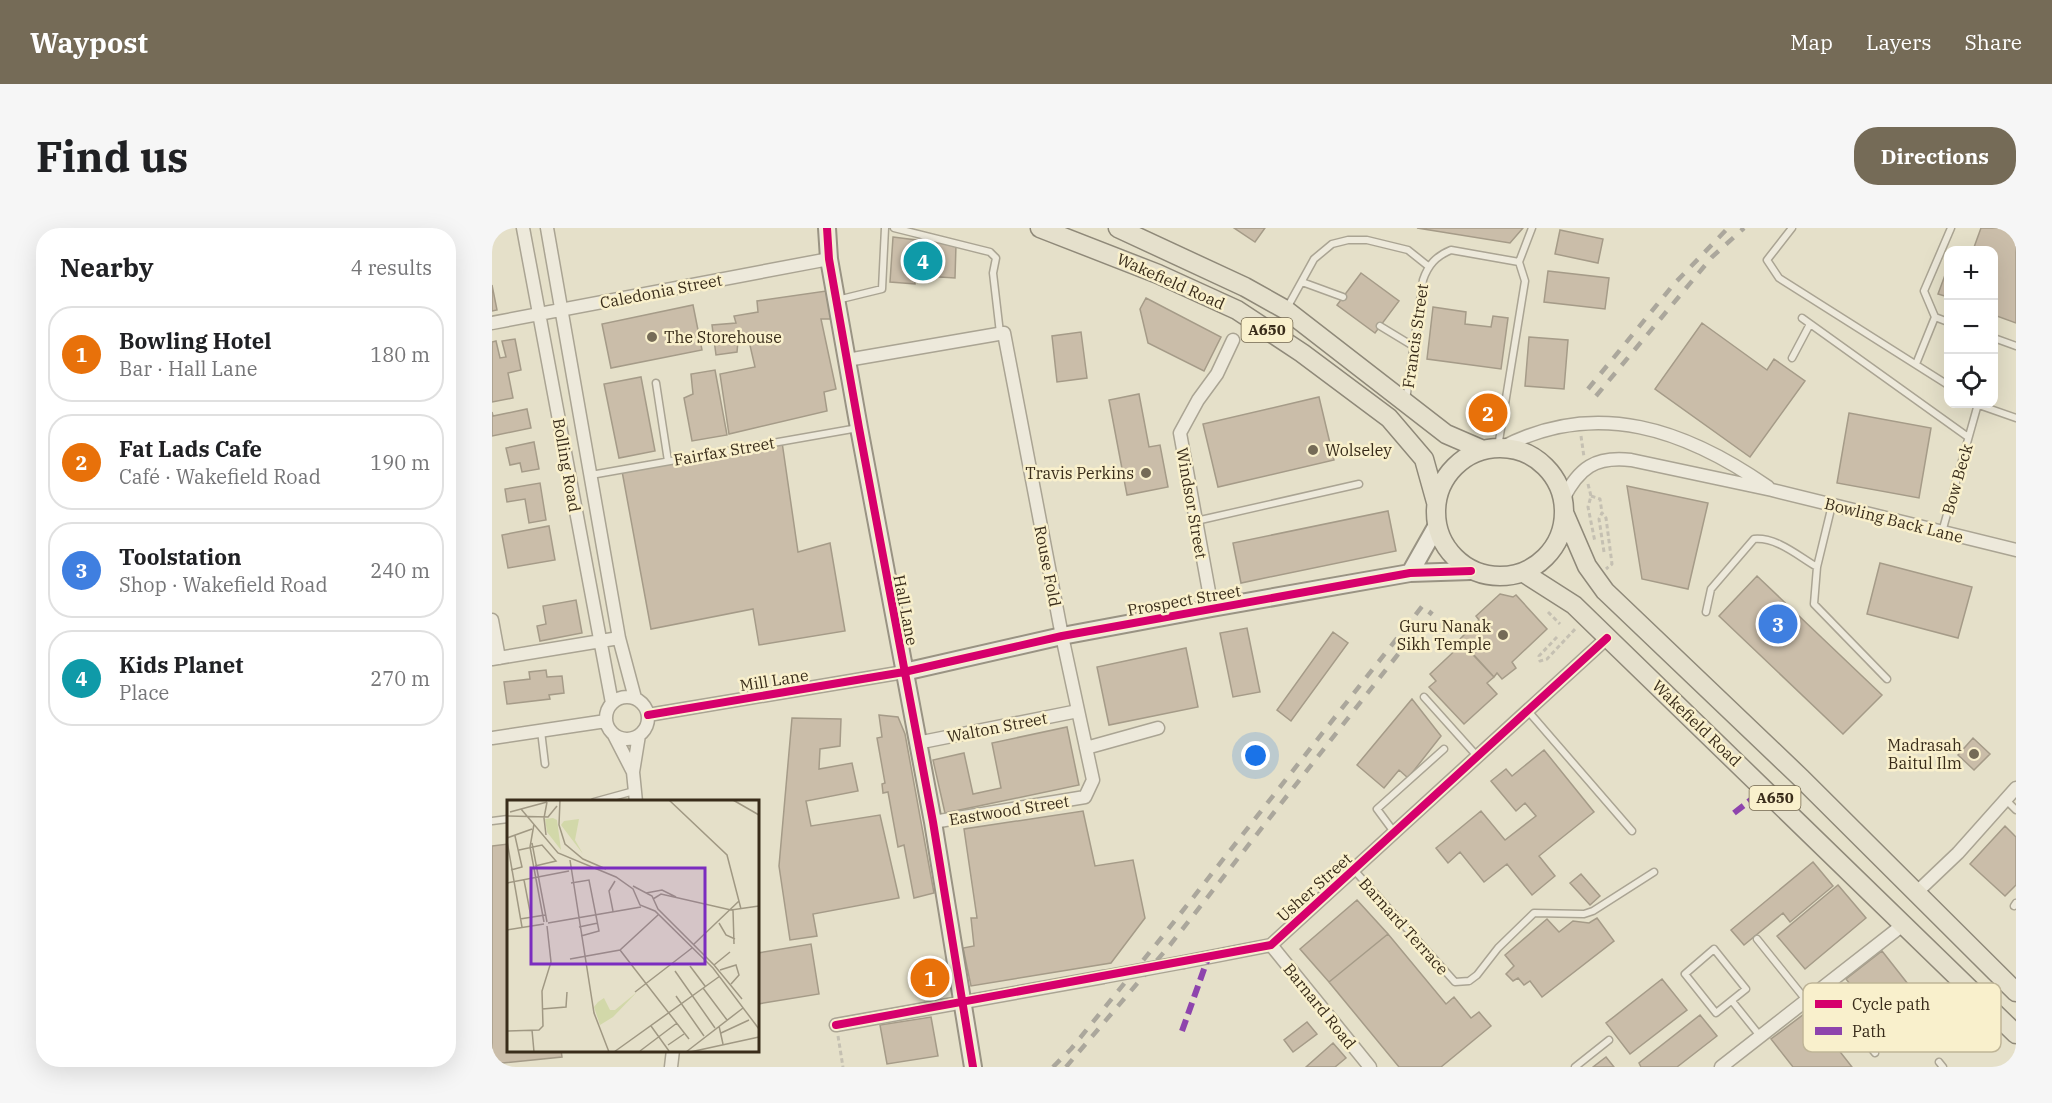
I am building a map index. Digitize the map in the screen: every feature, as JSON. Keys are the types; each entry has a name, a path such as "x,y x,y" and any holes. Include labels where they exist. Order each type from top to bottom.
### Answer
{"main road":[{"name":"Wakefield Road","path":"1040,228 1158,274 1237,310 1302,353 1389,418 1424,459 1436,502"},
{"name":"Wakefield Road","path":"1118,228 1245,287 1286,310 1446,434 1495,448"},
{"name":"A650","path":"1524,573 1500,578 1471,571 1448,553 1436,527 1436,502 1440,487 1456,465 1495,448 1518,450 1536,459 1554,477 1564,507"},
{"name":"Wakefield Road","path":"1564,507 1587,566 1602,572 1605,591 1917,892 2016,992"},
{"path":"1524,573 1541,563 1558,541 1564,507"},
{"name":"Wakefield Road","path":"1524,573 1574,605 1964,983"},
{"name":"Wakefield Road","path":"2001,1019 2016,1034"}],"street":[{"name":"Bolling Road","path":"523,228 612,703"},
{"name":"Bolling Road","path":"547,228 619,638 635,698"},
{"name":"Hall Lane","path":"827,228 829,259 836,300 933,822 973,1067"},
{"name":"Caledonia Street","path":"492,323 829,259"},
{"path":"847,360 1002,333"},
{"name":"Rouse Fold","path":"1002,333 1062,636 1094,780 1085,797"},
{"name":"Windsor Street","path":"1212,608 1180,433 1198,400 1217,374 1233,340"},
{"name":"Bowling Back Lane","path":"1495,448 1544,428 1600,422 1643,426 1692,442 1772,490"},
{"name":"Bowling Back Lane","path":"1564,507 1574,479 1586,469 1612,458 1772,490 2016,550"},
{"path":"1410,573 1436,527"},
{"name":"Prospect Street","path":"904,672 1062,636 1212,608 1410,573 1471,571"},
{"path":"492,620 496,658 619,638"},
{"name":"Usher Street","path":"836,1025 1270,945 1607,638"},
{"name":"Mill Lane","path":"648,715 904,672"},
{"path":"633,772 606,721 612,703 623,697 635,698 646,708 648,715 646,726 639,735 633,772 635,796"},
{"name":"Walton Street","path":"917,743 1078,711"},
{"path":"492,738 606,721"},
{"path":"1086,748 1158,728"},
{"path":"614,735 627,739 639,735"},
{"path":"1917,892 1958,853 2016,788"},
{"name":"Eastwood Street","path":"933,822 1085,797"},
{"path":"1829,983 1904,924"},
{"name":"Barnard Road","path":"1270,945 1370,1067"},
{"path":"1720,1067 1803,1003"},
{"path":"671,1067 673,1052"}],"lane":[{"path":"836,300 882,289 885,228"},
{"path":"894,228 990,252 996,258 993,273 1002,333"},
{"path":"1495,448 1525,281 1519,262 1532,228"},
{"path":"1792,228 1767,260 1779,278 1944,382"},
{"path":"1916,364 1935,317 1924,291 1951,228"},
{"path":"1286,310 1314,259 1332,244 1347,240 1367,240 1408,250 1428,266"},
{"name":"Francis Street","path":"1405,404 1423,280 1428,266 1442,254 1452,250 1519,262"},
{"path":"1302,282 1343,297"},
{"path":"1935,317 1944,320"},
{"path":"1802,318 1968,437"},
{"path":"1792,358 1810,324"},
{"path":"1380,326 1413,346"},
{"path":"1998,339 2016,346"},
{"path":"656,383 668,461"},
{"name":"Bow Beck","path":"1942,531 1976,408"},
{"path":"1988,408 2016,418"},
{"name":"Fairfax Street","path":"590,475 859,428"},
{"path":"1195,521 1359,483"},
{"path":"1832,505 1817,567 1814,604 1887,679"},
{"path":"1706,612 1711,589 1754,539 1764,538 1777,543 1817,567"},
{"path":"1424,697 1478,756"},
{"path":"1528,710 1632,831"},
{"path":"540,730 545,764"},
{"path":"1394,832 1377,809 1444,749"},
{"path":"597,800 621,793 635,796"},
{"path":"2006,800 2016,810"},
{"path":"492,821 507,819"},
{"name":"Barnard Terrace","path":"1354,869 1455,982 1469,981 1477,975 1504,941 1534,913 1584,914 1593,911 1654,872"},
{"path":"1757,939 1803,995"},
{"path":"1714,949 1746,989 1732,1001 1716,1013 1685,974 1714,949"},
{"path":"1732,1001 1760,1037"},
{"path":"1575,1067 1609,1040"}],"path":[{"path":"1579,424 1591,496 1588,507 1602,572 1612,564 1606,518 1602,513 1600,499 1591,496"},
{"path":"1602,513 1599,519 1604,552"},
{"path":"1548,612 1560,624"},
{"path":"1557,637 1539,656 1540,661 1547,659 1586,617"},
{"path":"836,1025 843,1067"}],"building":[{"path":"1234,228 1265,228 1255,242"},
{"path":"1417,228 1523,228 1510,243"},
{"path":"1981,228 2016,228 2016,323 1998,316 1998,246 1974,246"},
{"path":"1560,230 1603,239 1598,263 1555,254"},
{"path":"893,237 956,245 955,278 923,276 923,281 915,281 915,284 890,282"},
{"path":"1548,271 1609,278 1605,309 1544,302"},
{"path":"1361,273 1399,301 1375,333 1337,305"},
{"path":"1944,278 1944,296 1938,294"},
{"path":"492,285 497,310 492,311"},
{"path":"826,291 831,319 821,319 836,389 824,392 827,411 729,434 720,374 755,367 749,341 738,341 737,352 716,355 712,325 736,323 734,316 758,312 757,301"},
{"path":"1146,298 1221,337 1204,371 1148,343 1140,309"},
{"name":"The Storehouse","path":"693,305 702,350 611,368 602,324"},
{"path":"1433,307 1466,312 1465,324 1491,327 1493,316 1508,318 1501,369 1427,359"},
{"path":"1702,323 1767,370 1774,359 1805,381 1750,457 1655,389"},
{"path":"1081,332 1087,378 1057,382 1052,336"},
{"path":"1529,337 1568,340 1564,389 1525,386"},
{"path":"515,339 521,370 508,373 513,398 492,402 492,342 496,341 500,358 506,357 502,341"},
{"path":"715,370 727,435 692,441 684,398 693,394 691,374"},
{"path":"641,377 655,451 619,458 604,384"},
{"path":"1139,394 1149,447 1160,445 1168,487 1127,495 1109,400"},
{"path":"1319,397 1334,460 1218,487 1203,424"},
{"path":"527,409 531,428 492,436 492,412 493,416"},
{"path":"1849,413 1931,428 1919,498 1837,483"},
{"path":"534,442 539,469 522,472 520,463 510,465 506,448"},
{"path":"782,442 798,552 830,543 845,631 759,645 753,609 651,629 622,471"},
{"path":"540,483 546,520 529,523 525,499 507,502 505,489"},
{"path":"1627,486 1708,503 1688,589 1642,579"},
{"path":"1388,511 1396,551 1241,583 1233,543"},
{"path":"549,526 555,560 508,568 502,535"},
{"path":"1880,563 1972,587 1958,638 1867,614"},
{"path":"1757,576 1882,695 1843,734 1719,616"},
{"name":"Guru Nanak Sikh Temple","path":"1500,594 1513,597 1516,595 1547,629 1512,662 1516,668 1502,679 1497,673 1494,677 1459,640 1479,620 1476,616"},
{"path":"576,600 582,633 540,641 537,626 546,624 543,606"},
{"path":"1247,628 1260,692 1233,697 1220,633"},
{"path":"1333,632 1348,643 1291,721 1277,710"},
{"path":"1463,643 1494,677 1487,683 1497,694 1464,724 1429,687 1436,681 1430,674"},
{"path":"1186,648 1198,707 1109,725 1097,667"},
{"path":"546,670 547,677 562,676 564,693 549,695 550,699 507,704 504,682 530,679 529,672"},
{"path":"1412,699 1441,736 1408,778 1399,770 1384,788 1357,765"},
{"path":"879,715 898,717 905,734 934,893 914,898 904,845 898,847 888,792 883,793 882,784 885,783 877,738 882,737"},
{"path":"792,718 841,719 840,746 820,749 819,769 852,763 858,791 806,801 811,826 880,815 899,898 813,914 817,936 790,940 779,866"},
{"path":"1067,727 1079,785 945,813 933,760 964,753 973,794 1001,788 992,743"},
{"name":"Madrasah Baitul Ilm","path":"1973,738 1990,754 1974,770 1958,755"},
{"path":"1544,750 1594,812 1539,856 1555,876 1532,895 1507,864 1484,882 1460,852 1448,863 1436,848 1481,811 1505,840 1536,816 1525,803 1516,811 1491,781 1506,769 1512,776"},
{"path":"1083,811 1095,866 1133,860 1145,918 1111,963 971,986 963,948 974,946 971,918 977,918 964,829"},
{"path":"2005,826 2016,837 2016,885 2005,896 1970,864"},
{"path":"507,844 507,1052 561,1052 562,1057 492,1064 492,846"},
{"path":"1813,862 1833,886 1790,922 1783,913 1744,945 1731,930"},
{"path":"1581,874 1600,896 1590,905 1570,883"},
{"path":"1838,885 1866,918 1805,969 1777,936"},
{"path":"1357,900 1388,934 1329,982 1300,949"},
{"path":"1597,918 1614,941 1542,997 1530,981 1524,985 1518,978 1513,981 1506,974 1514,966 1505,955 1547,919 1559,932 1573,921 1589,923"},
{"path":"1388,934 1446,1004 1454,997 1471,1018 1479,1012 1491,1026 1441,1067 1399,1067 1329,982"},
{"path":"811,944 819,994 759,1004 759,953"},
{"path":"1882,951 1907,983 1849,983 1846,979"},
{"path":"1662,979 1687,1010 1630,1054 1606,1023"},
{"path":"1700,1015 1717,1036 1677,1067 1641,1067 1639,1063"},
{"path":"1803,1015 1803,1052 1840,1052 1852,1067 1793,1067 1771,1039"},
{"path":"931,1017 938,1056 887,1064 880,1025"},
{"path":"1307,1022 1317,1034 1293,1052 1284,1040"},
{"path":"1333,1043 1346,1058 1335,1067 1306,1067"},
{"path":"1606,1057 1614,1067 1593,1067"}],"railway":[{"path":"1588,389 1674,284 1728,228"},
{"path":"1596,396 1712,257 1744,228"},
{"path":"1053,1067 1071,1049 1162,937 1424,604"},
{"path":"1066,1067 1170,945 1432,611"}],"marked path":[{"path":"1734,813 1765,789"},
{"path":"1182,1031 1208,958"}],"cycle path":[{"path":"827,228 829,259 933,822 973,1067"},
{"path":"648,715 904,672 1062,636 1410,573 1471,571"},
{"path":"836,1025 1271,945 1607,638"}],"place":[{"name":"Kids Planet","path":"923,261"},
{"name":"The Storehouse","path":"652,337"},
{"name":"Fat Lads Cafe","path":"1488,413"},
{"name":"Wolseley","path":"1313,450"},
{"name":"Travis Perkins","path":"1146,473"},
{"name":"Toolstation","path":"1778,624"},
{"name":"Guru Nanak Sikh Temple","path":"1503,635"},
{"name":"Madrasah Baitul Ilm","path":"1974,754"},
{"name":"Bowling Hotel","path":"930,978"}]}
